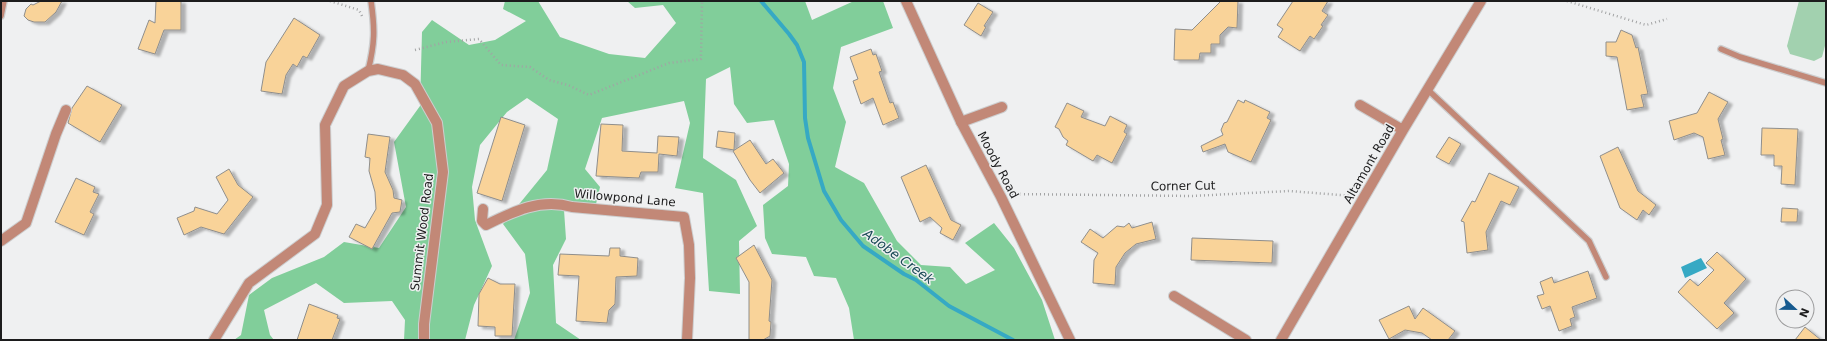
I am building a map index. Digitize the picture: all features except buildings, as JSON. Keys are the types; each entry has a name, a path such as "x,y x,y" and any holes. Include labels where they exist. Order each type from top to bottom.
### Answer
{"street":[{"name":"Moody Road","path":"906,1 961,122 1001,197 1070,340"},
{"name":"Altamont Road","path":"1281,340 1427,89 1481,1"},
{"name":"Summit Wood Road","path":"368,70 378,69 403,75 415,84 437,123 443,172 424,324 424,340"},
{"path":"214,340 249,282 315,234 327,205 325,125 344,86 368,70"},
{"path":"1360,105 1403,130"},
{"path":"961,122 1002,108"},
{"path":"1,241 26,223 56,134 66,110"},
{"name":"Willowpond Lane","path":"483,209 482,221 486,225 537,204 563,204 572,207 684,216 689,245 690,278 687,340"},
{"path":"1174,296 1246,340"}],"lane":[{"path":"1,16 4,1"},
{"path":"368,70 374,48 374,27 371,1"},
{"path":"1721,49 1740,57 1826,83"},
{"path":"1427,89 1589,241 1606,277"}],"path":[{"path":"330,1 359,10 365,23 372,10"},
{"path":"415,50 446,42 479,39 501,65 530,67 549,80 568,85 589,95 669,64 701,59 702,1"},
{"path":"1568,1 1646,25 1667,19"},
{"name":"Corner Cut","path":"1001,197 1014,194 1192,196 1289,191 1365,196"}],"green space":[{"path":"505,1 538,1 560,37 609,54 645,58 676,23 663,5 635,8 627,1 805,1 812,20 854,1 883,1 893,28 841,47 833,88 846,122 835,167 864,183 897,241 921,265 950,267 966,284 995,270 965,243 994,223 1014,248 1042,300 1055,340 854,340 849,308 836,278 814,276 806,257 772,254 765,238 763,205 788,186 789,164 774,120 747,123 734,104 730,67 706,79 703,158 736,180 757,226 739,241 740,294 709,291 703,193 675,188 690,123 684,101 602,118 585,169 600,187 596,204 564,210 566,239 553,265 556,323 581,340 514,340 530,293 525,254 503,224 547,170 558,119 527,98 507,112 480,145 472,187 475,220 492,266 474,305 465,340 404,340 405,320 392,301 344,303 316,283 264,310 270,335 274,340 234,340 241,335 249,295 272,278 324,257 344,242 379,248 406,207 394,142 420,106 422,32 432,20 469,45 495,40 526,21 503,9"},
{"path":"1799,1 1826,1 1826,42 1822,57 1814,61 1790,54 1787,46"}],"water":[{"path":"1701,258 1707,268 1685,278 1681,267"}],"waterway":[{"name":"Adobe Creek","path":"761,1 797,45 804,62 805,118 808,138 824,191 841,220 863,246 904,274 916,280 949,306 1013,340"}]}
